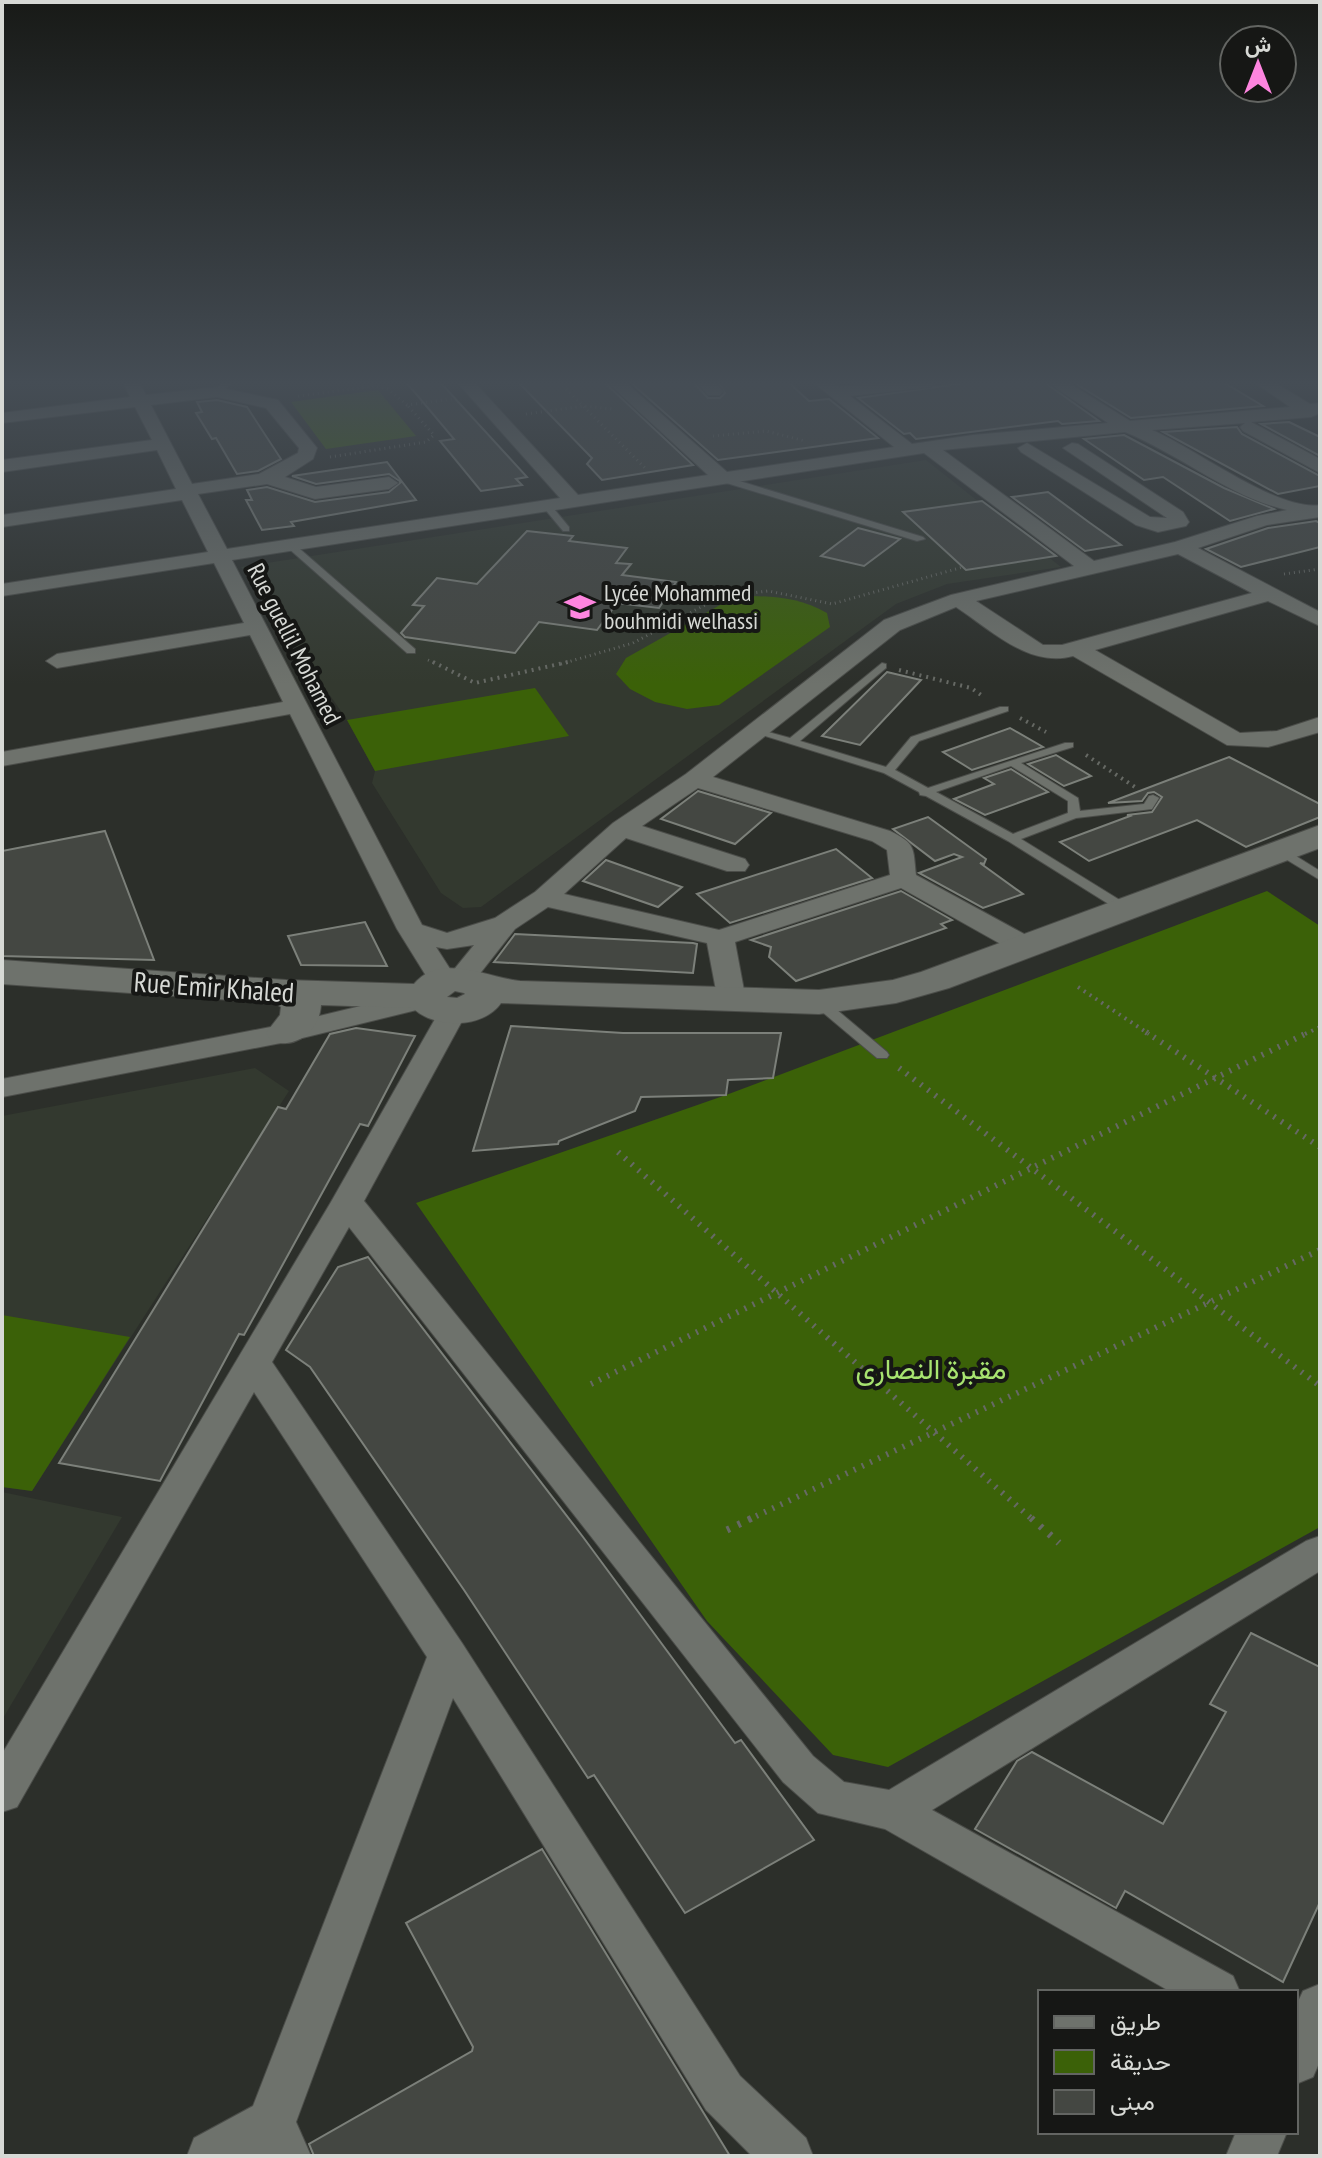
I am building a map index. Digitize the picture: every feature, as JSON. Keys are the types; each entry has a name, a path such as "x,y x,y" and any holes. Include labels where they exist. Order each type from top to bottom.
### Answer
{"street":[{"name":"Rue guellil Mohamed","path":"182,483 411,929 449,993"},
{"path":"2,521 247,483"},
{"path":"283,483 315,493 389,483"},
{"path":"557,483 574,502"},
{"path":"2,590 699,483"},
{"path":"967,483 1091,569"},
{"path":"1082,483 1143,521 1158,526 1179,522 1176,516 1125,483"},
{"path":"1235,483 1263,499 1320,511"},
{"path":"411,929 417,934 447,941 464,939 505,924 544,898 622,828 695,779 892,625 958,599 1181,547 1264,520 1320,511"},
{"path":"1181,547 1320,620"},
{"path":"958,599 1038,651 1077,649 1271,594"},
{"path":"57,661 257,627"},
{"path":"1077,649 1235,740 1255,743 1277,739 1320,724"},
{"path":"2,759 297,706"},
{"path":"695,779 881,836 900,846 903,879"},
{"path":"622,828 736,865"},
{"name":"Rue Emir Khaled","path":"2,972 286,992 819,1002 896,991 1128,910 1320,836"},
{"path":"544,898 720,938 903,879 1025,946"},
{"path":"7,1779 347,1202 449,993 505,924"},
{"path":"720,938 732,1001"},
{"path":"286,992 301,1004 300,1017 286,1033"},
{"path":"2,1088 286,1033 449,993"},
{"path":"347,1202 798,1769 833,1799 893,1811 1212,1990"},
{"path":"252,1360 448,1655 723,2093 788,2156"},
{"path":"893,1811 1320,1552"},
{"path":"212,2156 278,2140 448,1655"},
{"path":"1251,2156 1261,2134"}],"lane":[{"path":"735,483 920,539"},
{"path":"547,506 566,529"},
{"path":"290,545 411,651"},
{"path":"793,741 882,666"},
{"path":"888,771 915,739 1004,709"},
{"path":"754,731 888,771 1012,838 1128,910"},
{"path":"924,793 1069,745"},
{"path":"1012,762 1074,800 1074,815"},
{"path":"1012,838 1074,815 1148,807 1153,798"},
{"path":"1283,852 1320,876"},
{"path":"819,1002 882,1055"}],"path":[{"path":"660,483 665,488"},
{"path":"411,651 475,683 535,672 633,643 720,597 768,591 832,604 963,567"},
{"path":"1078,987 1320,1147"},
{"path":"591,1384 1320,1027"},
{"path":"882,1055 1320,1386"},
{"path":"618,1152 1059,1543"},
{"path":"727,1530 1320,1250"}],"shaded area":[{"name":"Lycée Mohammed bouhmidi welhassi","path":"781,483 955,483 1061,567 947,584 896,604 481,907 463,908 441,893 372,783 375,771 347,720 241,567"},
{"path":"255,1068 289,1091 32,1491 2,1487 2,1116"},
{"path":"2,1492 122,1517 2,1720"}],"green space":[{"path":"736,596 772,597 805,603 827,613 830,627 719,705 687,709 655,702 630,689 616,674 626,658"},
{"path":"535,688 569,736 375,771 347,720"},
{"name":"مقبرة النصارى","path":"1267,891 1320,926 1320,1527 888,1767 833,1755 707,1621 416,1203 726,1095"},
{"path":"2,1315 130,1337 32,1491 2,1487"}],"building":[{"path":"403,483 416,500 262,530 246,500 252,500 247,490 267,487 315,502 389,492"},
{"path":"474,483 522,485 481,491"},
{"path":"1172,483 1214,483 1274,509 1230,521"},
{"path":"1257,483 1320,483 1320,486 1278,494"},
{"path":"1048,492 1121,545 1085,551 1012,497"},
{"path":"982,501 1056,556 966,570 903,512"},
{"path":"1320,523 1320,547 1241,567 1206,549 1268,528"},
{"path":"858,528 900,539 864,566 821,556"},
{"path":"527,531 573,536 569,541 627,548 616,563 631,564 622,575 676,582 659,608 617,603 597,630 539,622 515,653 405,637 401,633 424,606 413,605 437,578 477,584"},
{"path":"887,672 921,680 860,745 822,736"},
{"path":"1010,728 1043,747 972,770 943,752"},
{"path":"1056,755 1091,776 1064,786 1028,764"},
{"path":"1229,757 1320,804 1320,817 1246,847 1197,820 1089,861 1060,842 1130,816 1127,815 1152,812 1162,797 1154,792 1148,793 1142,801 1108,803"},
{"path":"1011,769 1048,792 985,815 954,799 994,784 984,778"},
{"path":"698,791 771,813 735,844 661,819"},
{"path":"928,817 986,859 984,864 980,863 1023,894 983,908 919,873 962,857 954,854 935,861 893,829"},
{"path":"105,831 154,960 2,956 2,851"},
{"path":"836,849 872,878 730,923 697,894"},
{"path":"606,860 682,887 658,907 583,881"},
{"path":"901,891 952,920 941,924 946,928 796,981 769,957 771,947 751,940"},
{"path":"365,922 387,966 301,965 288,936"},
{"path":"515,934 697,944 693,973 494,962"},
{"path":"511,1026 623,1033 781,1033 773,1078 728,1080 726,1095 641,1097 635,1111 558,1144 473,1151"},
{"path":"356,1028 415,1036 368,1126 360,1124 244,1335 239,1334 160,1481 59,1463 278,1107 286,1109 330,1034"},
{"path":"368,1257 583,1537 735,1743 741,1740 814,1840 685,1913 594,1775 588,1778 464,1590 310,1367 286,1350 338,1267"},
{"path":"1251,1633 1320,1667 1320,1902 1283,1982 1125,1891 1116,1908 975,1829 1017,1761 1032,1752 1163,1824 1226,1712 1210,1704"},
{"path":"542,1849 730,2156 314,2156 309,2144 472,2051 473,2047 406,1923"}],"place":[{"name":"Lycée Mohammed bouhmidi welhassi","path":"580,607"}]}
